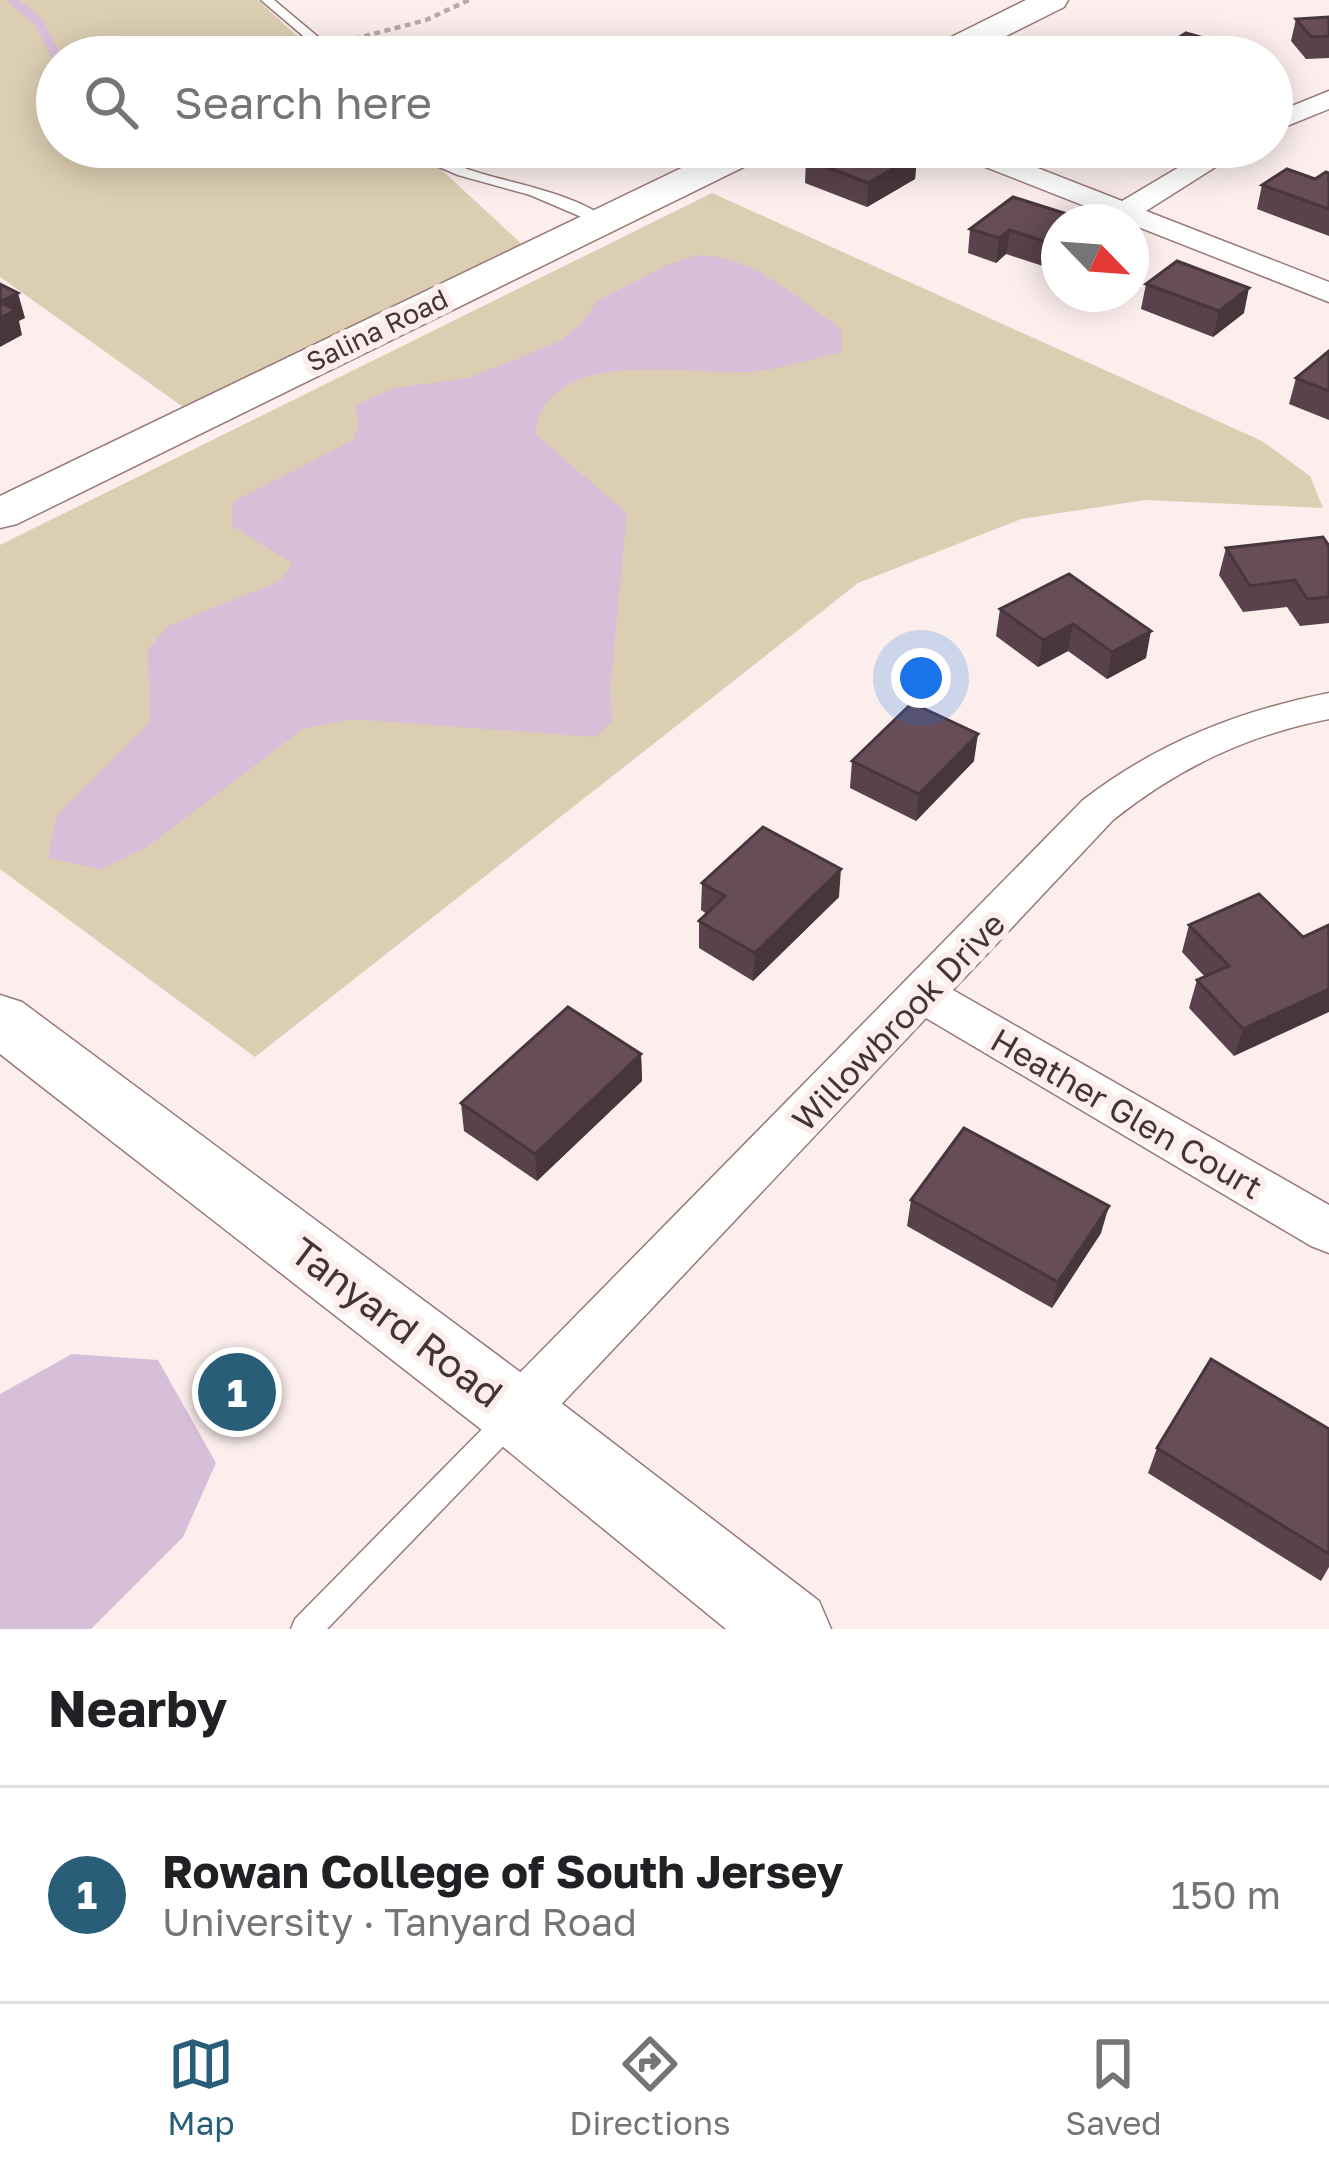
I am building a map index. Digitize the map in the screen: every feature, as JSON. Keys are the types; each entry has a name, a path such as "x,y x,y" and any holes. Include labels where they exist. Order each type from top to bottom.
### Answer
{"street":[{"path":"979,36 1052,0"},
{"path":"1293,115 1329,99"},
{"name":"Salina Road","path":"0,514 711,168"},
{"path":"1014,168 1107,204"},
{"path":"1137,204 1198,168"},
{"path":"1149,221 1329,293"},
{"name":"Willowbrook Drive","path":"517,1413 1099,810 1150,769 1208,741 1329,706"},
{"name":"Heather Glen Court","path":"924,995 1329,1231"},
{"name":"Tanyard Road","path":"0,1019 517,1413 790,1629"}],"lane":[{"path":"267,0 310,36"},
{"path":"449,168 511,185 603,220"},
{"path":"306,1629 517,1413"}],"path":[{"path":"375,36 469,0"}],"shaded area":[{"path":"0,0 258,0 297,36 36,36 36,168 440,168 526,248 193,414 0,277"},
{"path":"712,193 1262,441 1310,476 1323,508 1145,500 1021,519 858,583 255,1057 0,869 0,545"},
{"path":"698,255 738,262 791,292 841,329 841,352 758,371 627,370 594,375 566,386 546,405 535,434 627,513 610,689 612,721 595,737 350,719 303,729 147,847 101,869 48,858 57,815 150,722 148,650 168,626 280,581 292,563 232,526 233,502 353,440 359,424 355,405 394,388 469,378 562,340 584,321 597,301 667,265"},
{"path":"72,1354 158,1360 216,1463 183,1537 91,1629 0,1629 0,1394"}],"building":[{"path":"1329,17 1329,36 1311,37 1296,19"},
{"path":"829,168 894,168 868,183"},
{"path":"1287,169 1315,179 1329,173 1329,209 1262,185"},
{"path":"1013,197 1041,206 1041,240 1010,230 999,238 970,229"},
{"path":"1177,261 1249,288 1219,311 1149,282"},
{"path":"0,284 18,293 0,302"},
{"path":"0,302 16,310 0,318"},
{"path":"1329,351 1329,391 1296,378"},
{"path":"1323,537 1329,546 1329,597 1307,599 1295,580 1250,586 1226,548"},
{"path":"1069,574 1151,631 1112,652 1073,624 1043,640 1000,609"},
{"path":"912,703 978,734 919,794 852,761"},
{"path":"763,827 841,869 755,953 699,921 725,896 702,883"},
{"path":"1259,894 1303,937 1329,925 1329,989 1243,1029 1197,980 1229,966 1189,925"},
{"path":"568,1007 641,1054 535,1154 461,1103"},
{"path":"964,1128 1109,1206 1058,1282 911,1200"},
{"path":"1211,1359 1329,1429 1329,1554 1157,1448"}],"waterway":[{"path":"12,0 38,21 46,36"}],"place":[{"name":"Rowan College of South Jersey","path":"237,1392"}]}
